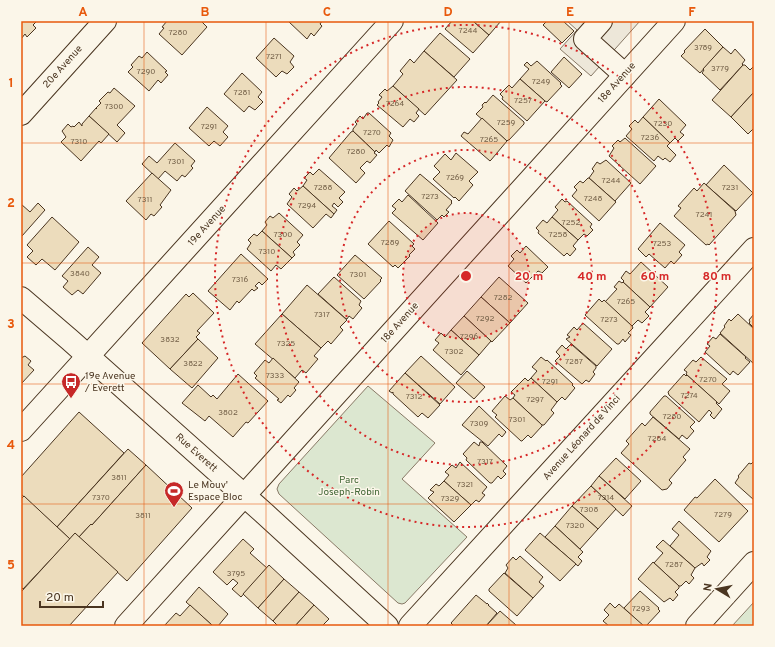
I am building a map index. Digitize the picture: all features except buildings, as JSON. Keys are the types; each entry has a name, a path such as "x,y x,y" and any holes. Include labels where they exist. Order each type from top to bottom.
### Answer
{"street":[{"name":"20e Avenue","path":"21,114 105,21"},
{"name":"19e Avenue","path":"21,430 392,21"},
{"path":"601,21 585,39 625,75"},
{"name":"18e Avenue","path":"126,626 674,21"},
{"name":"Avenue Léonard de Vinci","path":"410,626 754,249"},
{"name":"Rue Everett","path":"21,298 244,496 387,626"},
{"path":"697,626 754,563"}],"green space":[{"name":"Parc Joseph-Robin","path":"368,386 435,443 402,479 467,537 405,603 402,604 398,603 279,494 277,489 279,484"},
{"path":"754,602 754,626 732,626"}],"shaded area":[{"path":"567,21 640,21 591,76 560,49 577,30"}],"place":[{"name":"19e Avenue / Everett","path":"71,399"},
{"name":"Le Mouv' Espace Bloc","path":"174,508"}]}
